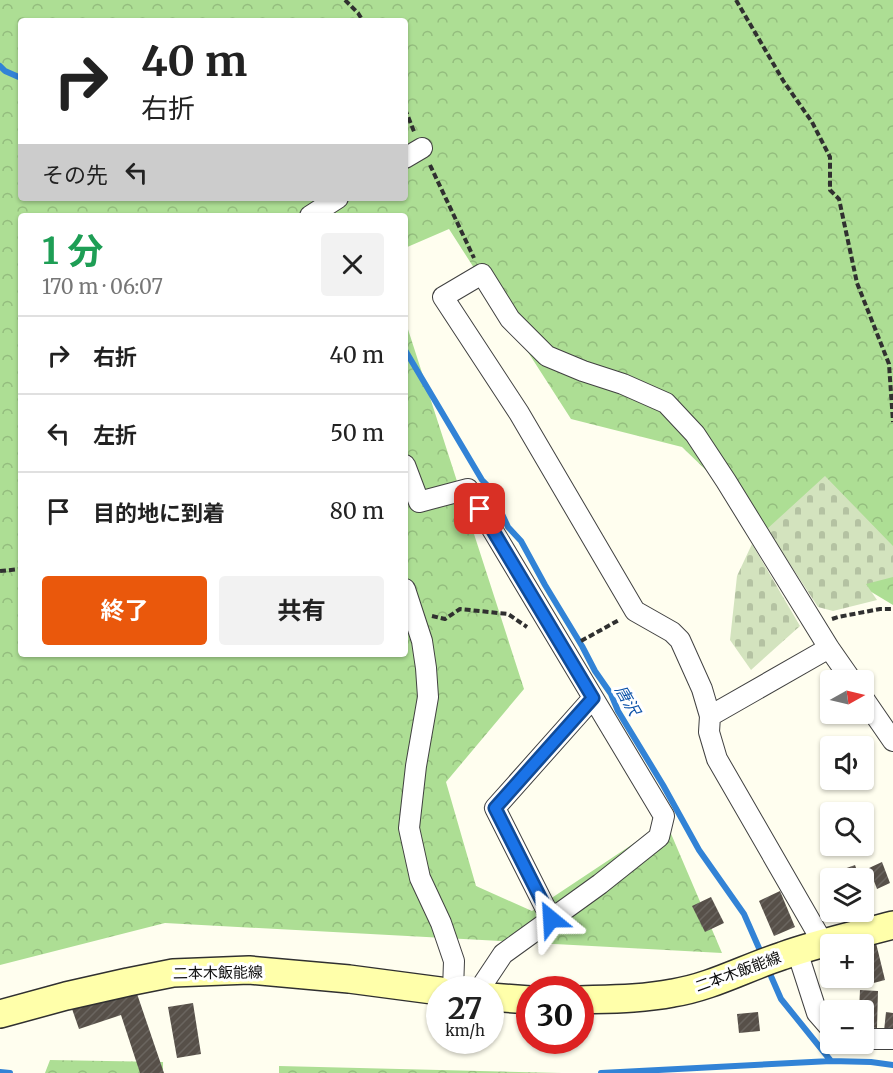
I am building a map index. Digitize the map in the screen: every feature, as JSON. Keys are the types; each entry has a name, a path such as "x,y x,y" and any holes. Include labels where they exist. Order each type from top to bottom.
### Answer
{"main road":[{"name":"二本木飯能線","path":"858,934 893,925"},
{"name":"二本木飯能線","path":"594,1000 673,993 714,982 820,944"},
{"name":"二本木飯能線","path":"0,1014 66,996 173,973 249,970 349,979 426,989"}],"street":[{"path":"314,213 333,201"},
{"path":"820,938 717,759 709,732 710,716 702,689 680,640 672,632 635,611 519,413 443,297 482,274 510,319 547,356 623,384 666,403 695,434 844,670"},
{"path":"408,473 419,502 468,489 567,647 593,698 664,816 659,837 600,884 503,954 488,976"},
{"path":"408,598 422,641 428,697 416,766 409,828 420,878 441,923 454,961 453,976"},
{"path":"710,716 829,648"},
{"path":"551,919 495,808 593,698"},
{"path":"874,713 893,741"},
{"path":"789,954 820,1016"},
{"path":"874,1039 893,1039"}],"path":[{"path":"345,0 361,18"},
{"path":"736,0 784,82 812,122 830,157 830,190 839,199 857,283 889,364 893,422"},
{"path":"408,126 413,153 482,274"},
{"path":"0,571 18,569"},
{"path":"445,620 460,609 508,614 528,627"},
{"path":"816,627 838,616 893,609"},
{"path":"567,647 601,630"}],"green space":[{"path":"0,0 893,0 893,605 767,529 682,447 571,419 449,229 408,247 408,213 18,213 18,657 408,657 408,329 524,689 446,782 476,886 532,911 666,822 722,953 165,923 0,965"},
{"path":"825,476 893,546 893,577 866,584 877,600 833,611 818,607 767,529"},
{"path":"752,544 800,626 751,670 730,640 737,576"},
{"path":"50,1060 163,1062 163,1073 45,1073"},
{"path":"279,1066 562,1073 279,1073"}],"building":[{"path":"882,862 890,883 877,889 874,881 874,868 869,868"},
{"path":"780,891 795,927 774,936 759,901"},
{"path":"711,897 724,923 705,932 692,906"},
{"path":"876,943 885,980 874,983 874,944"},
{"path":"134,985 164,1073 140,1073 121,1015 79,1029 71,1006"},
{"path":"860,990 878,991 877,1028 874,1028 874,1000 860,1000"},
{"path":"193,1003 201,1054 177,1058 168,1007"},
{"path":"758,1012 760,1031 739,1033 737,1014"},
{"path":"886,1012 893,1013 893,1033 884,1031"}],"waterway":[{"name":"唐沢","path":"0,66 18,77"},
{"name":"唐沢","path":"408,355 482,480 490,488 508,527 521,541 699,850 744,914 762,955"},
{"name":"唐沢","path":"767,967 781,999 831,1061"},
{"path":"601,1073 831,1061 893,1065"},
{"path":"0,1072 10,1073"}],"route":[{"path":"480,509 593,698 495,808 551,919"}]}
